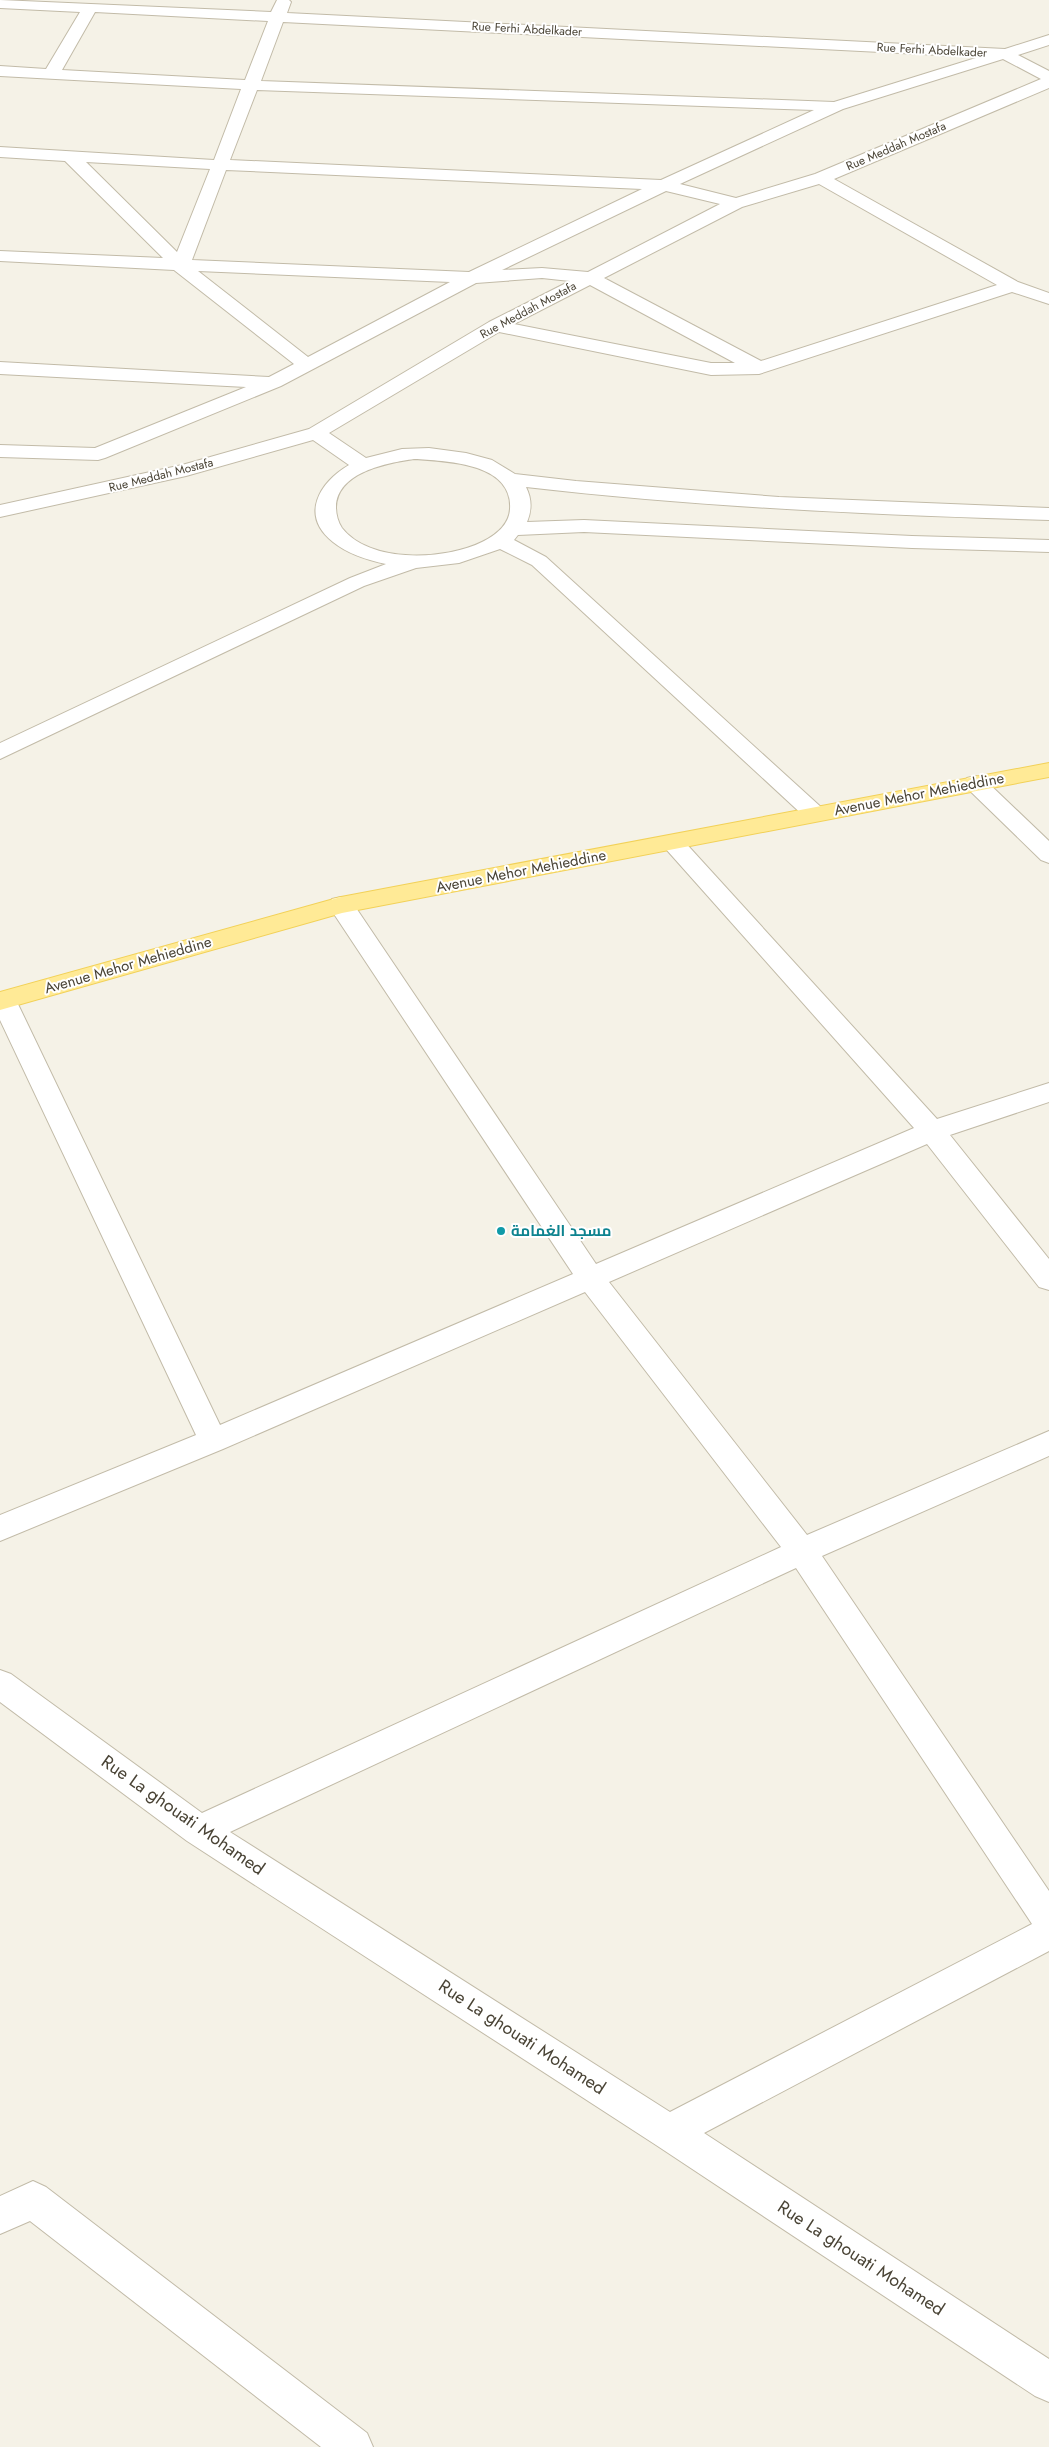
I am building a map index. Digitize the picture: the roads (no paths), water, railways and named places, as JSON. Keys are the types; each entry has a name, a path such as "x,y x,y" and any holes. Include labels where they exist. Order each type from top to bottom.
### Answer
{"main road":[{"name":"Avenue Mehor Mehieddine","path":"2,1000 341,905 1049,770"}],"street":[{"path":"181,266 284,0"},
{"name":"Rue Ferhi Abdelkader","path":"0,3 1003,53 1049,77"},
{"path":"51,74 90,8"},
{"path":"0,451 98,454 274,382 308,366 472,278 664,185 838,106 1049,40"},
{"path":"0,71 250,85 838,106"},
{"name":"Rue Meddah Mostafa","path":"0,511 186,470 316,433 496,326 736,203 821,178 1049,82"},
{"path":"0,152 220,165 664,185 736,203"},
{"path":"70,156 181,266 308,366"},
{"path":"821,178 1012,286 1049,299"},
{"path":"0,256 181,266 472,278 542,273 589,277 758,368"},
{"path":"496,326 711,369 758,368 1012,286"},
{"path":"0,368 274,382"},
{"path":"316,433 363,465"},
{"path":"507,535 520,516 522,504 518,491 509,479 491,467 469,458 443,454 405,454 387,457 363,465 343,477 330,491 325,507 328,522 340,537 358,549 383,558 412,562 437,561 460,557 482,550 507,535 584,526 912,542 1049,546"},
{"path":"509,479 592,489 909,510 1049,514"},
{"path":"507,535 539,561 814,814"},
{"path":"0,752 357,582 412,562"},
{"path":"975,783 1049,855"},
{"path":"673,843 932,1132 1049,1279"},
{"path":"341,905 590,1279 802,1551 1049,1920"},
{"path":"2,1000 213,1441"},
{"path":"0,1528 213,1441 932,1132 1049,1092"},
{"path":"199,1830 802,1551 1049,1443"},
{"name":"Rue La ghouati Mohamed","path":"0,1684 199,1830 669,2132 1049,2382"},
{"path":"669,2132 1049,1933"},
{"path":"0,2215 33,2200 353,2447"}],"place":[{"name":"مسجد الغمامة","path":"501,1231"}]}
